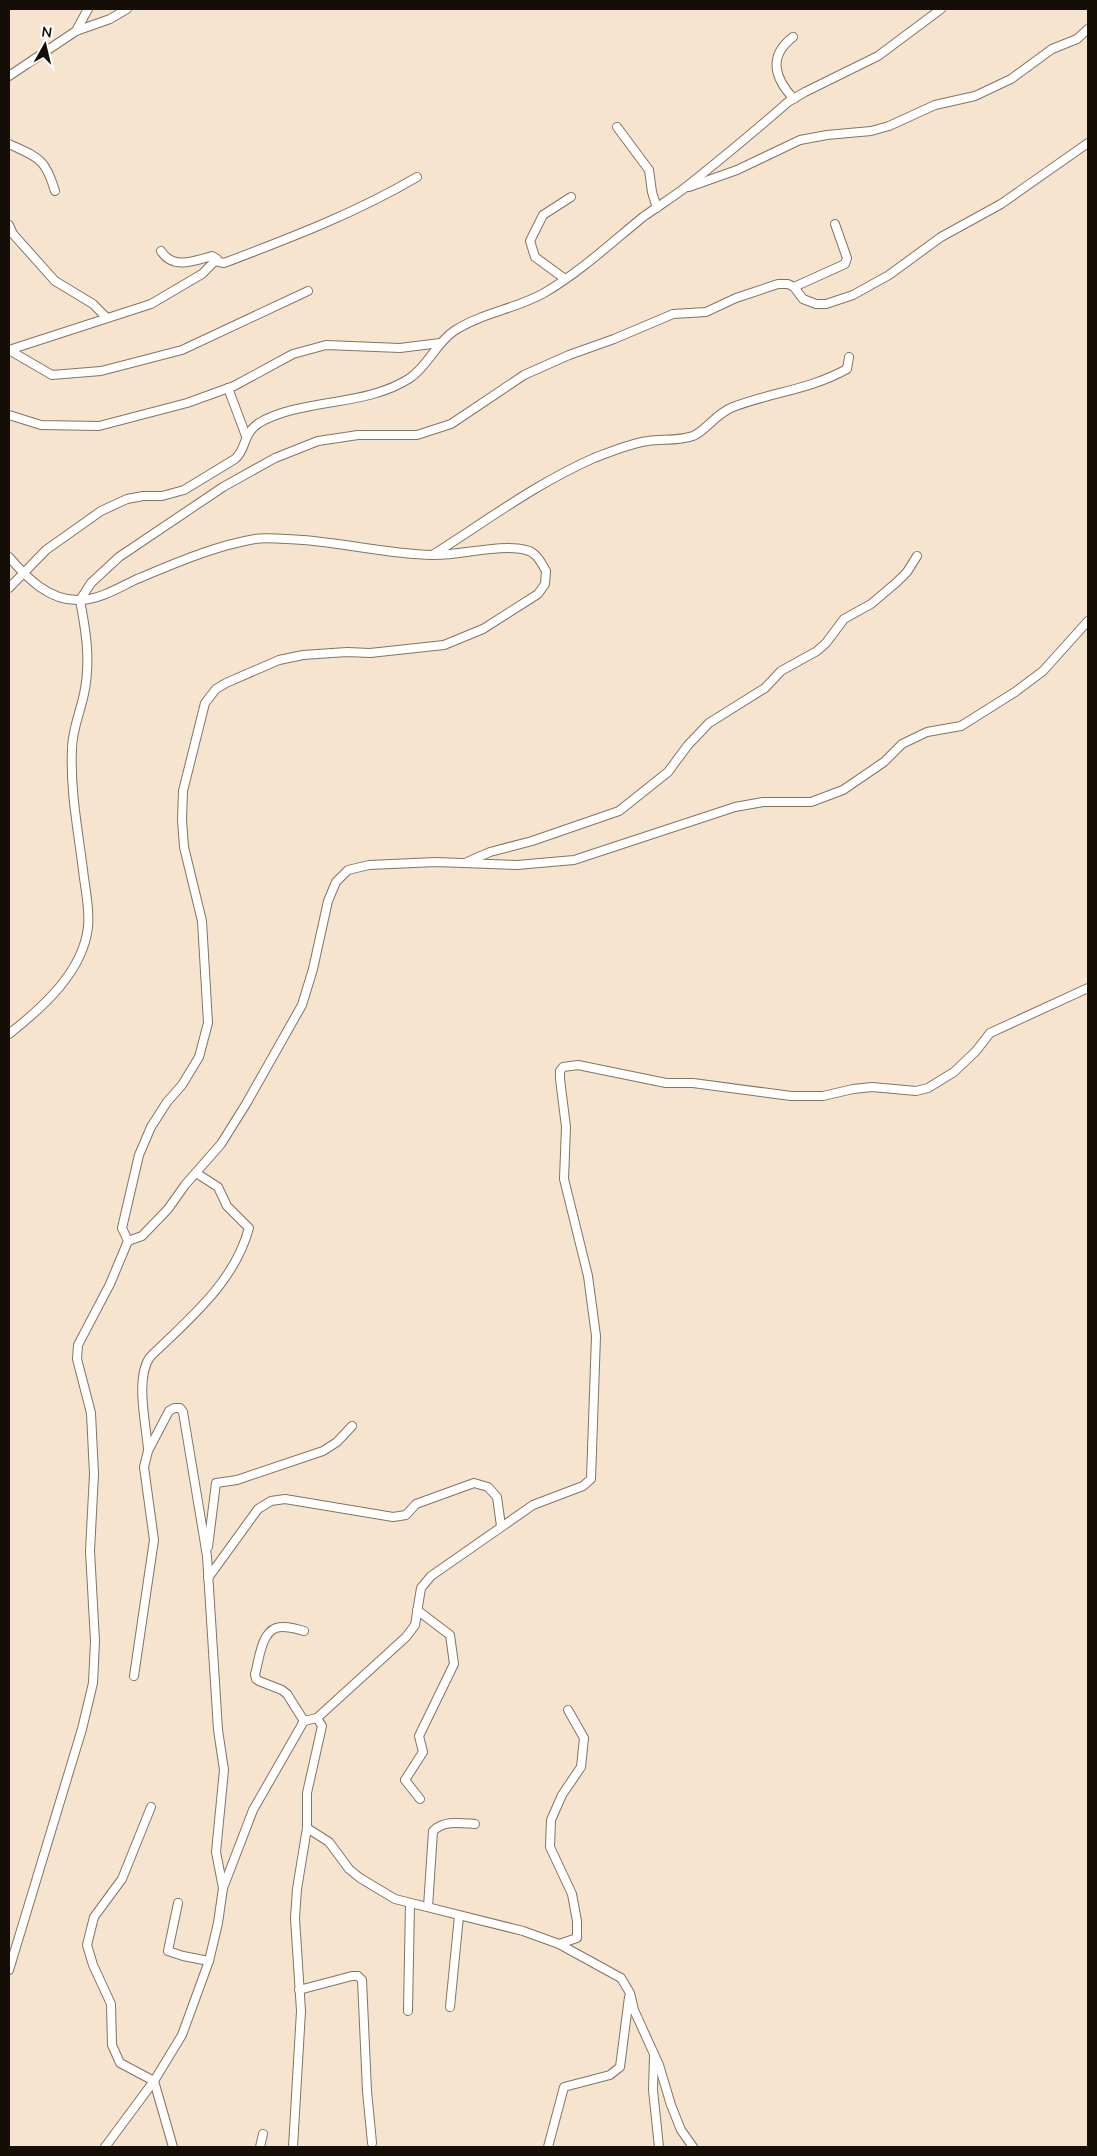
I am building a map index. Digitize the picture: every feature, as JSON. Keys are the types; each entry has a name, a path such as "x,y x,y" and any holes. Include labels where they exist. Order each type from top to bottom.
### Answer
{"street":[{"path":"76,32 88,9"},
{"path":"9,76 76,32 110,19 128,9"},
{"path":"9,588 46,550 114,504 127,499 143,496 162,496 184,490 241,454 246,436 259,424 279,416 378,393 412,377 440,343 455,331 486,316 519,305 565,280 685,188 794,99 878,56 940,9"},
{"path":"685,188 736,170 800,140 827,134 871,131 889,126 935,105 975,96 1011,79 1052,49 1077,39 1088,29"},
{"path":"793,37 785,43 777,57 775,68 785,89 794,99"},
{"path":"617,127 649,170 652,192 657,208"},
{"path":"9,1034 51,997 66,978 79,956 88,929 88,908 75,810 72,762 73,733 84,694 89,653 80,600 91,583 119,557 223,487 275,458 318,441 358,435 417,435 451,424 524,375 673,314 706,312 736,298 778,284 788,284 794,287 803,299 816,304 826,304 853,295 889,275 941,237 1001,204 1088,143"},
{"path":"9,144 38,158 47,167 55,191"},
{"path":"215,261 224,263 292,236 384,197 417,177"},
{"path":"565,280 535,257 530,241 543,215 571,197"},
{"path":"794,287 845,264 847,258 835,224"},
{"path":"9,225 13,234 55,282 86,300 107,318"},
{"path":"161,251 169,260 178,263 212,256 215,256 215,261"},
{"path":"9,350 151,304 202,274 215,261"},
{"path":"9,350 52,375 101,371 182,350 308,291"},
{"path":"9,415 41,425 99,426 162,410 228,388 293,354 326,345 400,348 440,343"},
{"path":"432,555 538,489 594,458 647,441 693,436 717,414 733,407 806,388 848,369 849,357"},
{"path":"228,388 246,436"},
{"path":"9,557 35,584 48,592 80,600 110,592 190,558 257,538 314,540 377,550 432,555 506,548 526,550 534,554 546,571 544,584 538,594 483,629 444,645 370,653 346,652 303,655 279,660 226,683 216,689 205,703 183,791 182,820 184,847 202,921 208,1023 200,1057 151,1127 139,1154 122,1228 128,1242"},
{"path":"462,863 490,852 541,838 619,812 668,772 688,745 709,722 765,688 781,671 817,651 826,643 844,620 871,604 902,577 916,556"},
{"path":"9,1970 82,1729 93,1683 95,1641 90,1551 94,1465 92,1413 77,1359 78,1345 110,1284 128,1242 142,1236 220,1144 236,1120 302,1005 313,969 328,901 336,882 348,870 369,865 462,863 517,865 574,860 724,810 762,802 811,802 844,790 884,762 902,744 927,732 961,726 1015,692 1043,671 1088,621"},
{"path":"105,2147 154,2081 182,2035 209,1961 218,1923 223,1888 253,1810 304,1721 317,1718 406,1637 415,1625 421,1588 431,1576 533,1505 583,1486 591,1479 596,1336 588,1276 564,1179 566,1127 560,1079 560,1071 563,1067 578,1065 666,1083 693,1084 791,1096 823,1096 872,1087 916,1090 928,1088 954,1072 976,1051 990,1033 1088,988"},
{"path":"148,1451 142,1382 144,1364 205,1304 224,1280 244,1248 249,1228 228,1206 218,1187 196,1173"},
{"path":"134,1676 154,1540 144,1467 148,1451 169,1411 174,1408 180,1408 183,1412 207,1556 218,1730 224,1770 216,1852 223,1888"},
{"path":"207,1556 216,1483 246,1478 323,1451 337,1442 352,1426"},
{"path":"208,1578 258,1509 271,1501 285,1498 393,1517 406,1515 416,1504 474,1483 488,1487 497,1497 501,1526"},
{"path":"417,1610 450,1635 454,1664 419,1736 423,1752 405,1780 420,1799"},
{"path":"304,1631 283,1627 269,1632 265,1639 255,1674 259,1682 282,1690 287,1694 304,1721"},
{"path":"559,1944 577,1938 577,1921 572,1894 550,1848 551,1820 562,1794 581,1768 584,1738 568,1710"},
{"path":"293,2147 301,2011 295,1918 297,1889 307,1828 307,1793 322,1726 317,1718"},
{"path":"151,1808 122,1879 94,1917 87,1945 93,1965 111,2004 112,2045 120,2063 154,2081 173,2147"},
{"path":"428,1908 433,1831 438,1826 446,1823 475,1824"},
{"path":"307,1828 329,1842 349,1869 360,1878 396,1899 523,1931 559,1944 621,1978 630,1992 634,2010 682,2130 693,2147"},
{"path":"178,1903 168,1951 209,1961"},
{"path":"408,2011 410,1903"},
{"path":"450,2007 459,1916"},
{"path":"299,1990 352,1976 358,1976 362,1980 367,2091 371,2116 372,2143"},
{"path":"548,2147 564,2087 610,2075 620,2067 630,1992"},
{"path":"654,2056 653,2090 659,2147"},
{"path":"260,2147 263,2134"}]}
